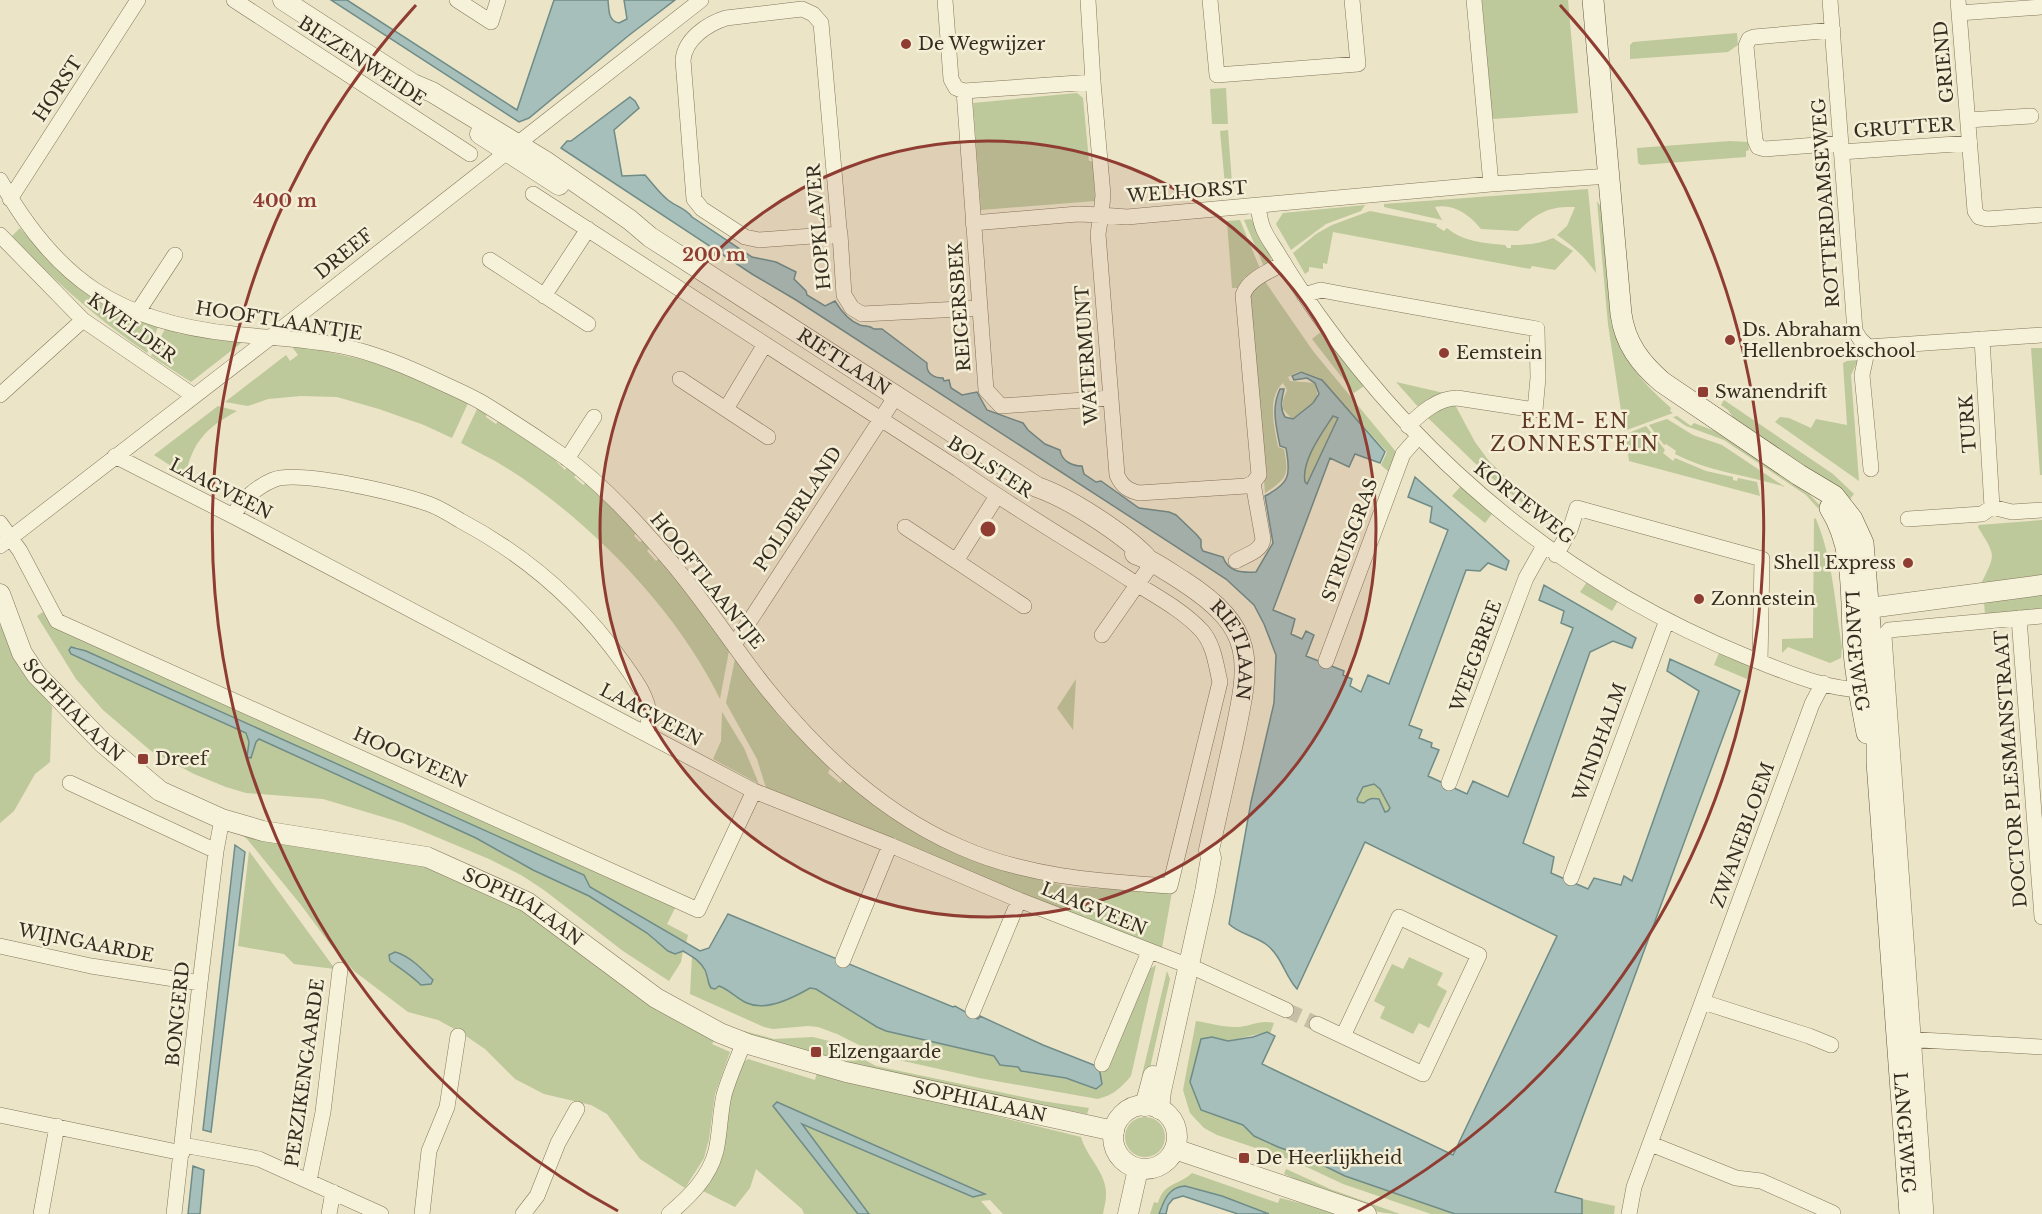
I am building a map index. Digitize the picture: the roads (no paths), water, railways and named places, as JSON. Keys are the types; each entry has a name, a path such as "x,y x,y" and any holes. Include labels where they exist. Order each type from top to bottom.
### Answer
{"main road":[{"path":"1593,0 1610,176"},
{"name":"LANGEWEG","path":"1610,176 1623,326 1638,358 1655,376 1693,405 1834,496 1845,508 1863,543 1860,610 1867,690 1878,740 1877,762 1905,1039 1910,1214"}],"street":[{"name":"HORST","path":"10,199 138,0"},
{"name":"BIEZENWEIDE","path":"234,0 470,154"},
{"name":"RIETLAAN","path":"283,0 413,84 428,99 511,147 626,226 650,237 1037,487 1048,498 1098,533 1149,560 1207,597 1221,609 1236,631 1245,660 1245,683 1209,850 1211,858 1206,892 1183,964 1152,1107"},
{"path":"457,0 491,22 498,0"},
{"name":"DREEF","path":"5,541 271,337 701,0"},
{"path":"945,0 951,79 956,88 964,91 1092,82"},
{"name":"WELHORST","path":"1088,0 1092,82 1103,195 1101,215 1127,217 1491,184 1610,176"},
{"path":"1210,0 1217,75 1358,64 1352,0"},
{"path":"1474,0 1491,184"},
{"name":"ROTTERDAMSEWEG","path":"1830,0 1855,331 1868,347"},
{"path":"1959,7 2042,7"},
{"name":"GRIEND","path":"1959,7 1975,211 1979,218 1987,219 2042,215"},
{"name":"HOPKLAVER","path":"689,41 717,21 726,18 802,9 813,14 821,23 844,295 852,308 862,314 980,308"},
{"path":"674,20 689,41 684,50 683,60 694,200 702,209 746,237 759,240 840,234"},
{"name":"GRUTTER","path":"1833,30 1749,39 1746,46 1755,140 1758,147 1764,149 1970,143"},
{"name":"REIGERSBEK","path":"964,91 986,390 1001,405 1110,398"},
{"name":"GRIEND","path":"1968,120 2031,116"},
{"name":"HOOFTLAANTJE","path":"0,180 26,223 47,250 74,276 137,314 199,329 344,346 405,366 478,400 567,459 606,492 647,534 703,602 767,689 828,758 889,808 961,848 1043,874 1088,881 1170,886"},
{"name":"BOLSTER","path":"533,194 1186,616 1203,633 1215,656 1220,682 1170,886"},
{"name":"KORTEWEG","path":"1258,206 1263,229 1304,295 1345,351 1413,432 1487,501 1550,550 1619,594 1667,620 1760,662 1848,690 1867,690"},
{"path":"973,223 1078,214 1101,215"},
{"name":"WATERMUNT","path":"1101,215 1098,234 1110,398 1117,475 1122,485 1139,494 1246,486 1253,483"},
{"path":"544,296 588,229"},
{"name":"KWELDER","path":"0,235 83,320 194,396"},
{"path":"137,314 175,255"},
{"path":"490,260 588,324"},
{"path":"1236,561 1263,545 1253,483 1259,475 1243,295 1250,283 1284,263"},
{"path":"678,287 691,264"},
{"path":"1304,295 1321,290 1537,329 1538,378 1535,410 1445,398 1420,415 1413,432"},
{"path":"0,395 83,320"},
{"path":"1871,469 1862,375 1868,347 2042,335"},
{"name":"TURK","path":"1982,339 1992,507"},
{"path":"726,409 765,345"},
{"path":"680,379 768,437"},
{"name":"POLDERLAND","path":"734,645 896,396"},
{"path":"567,459 594,417"},
{"name":"STRUISGRAS","path":"1326,661 1413,432"},
{"name":"LAAGVEEN","path":"115,456 754,791 1019,900 1183,964 1286,1010"},
{"path":"233,516 253,492 274,479 292,477 343,482 430,504 479,530 532,565 567,596 607,640 640,686 650,715 646,734"},
{"path":"956,561 997,496"},
{"path":"1908,519 1982,514 1992,507 2012,512 2042,510"},
{"path":"1550,550 1570,530 1577,508 1762,559 1760,662"},
{"path":"0,522 5,541"},
{"path":"905,527 1024,606"},
{"name":"HOOGVEEN","path":"5,541 20,551 57,621 698,910 754,791"},
{"name":"WEEGBREE","path":"1449,783 1526,578 1550,550"},
{"path":"1102,635 1137,584 1149,560"},
{"path":"1860,610 2042,585"},
{"name":"SOPHIALAAN","path":"0,594 22,653 36,674 102,743 160,791 222,819 264,831 427,857 526,902 656,998 720,1033 744,1042 846,1072 1114,1131"},
{"path":"2019,618 2042,616"},
{"name":"LANGEWEG","path":"1926,1214 1905,1039 1884,636 1889,630 2019,618"},
{"name":"DOCTOR PLESMANSTRAAT","path":"2019,618 2035,742 2042,917"},
{"name":"WINDHALM","path":"1571,878 1667,620"},
{"name":"ZWANEBLOEM","path":"1629,1214 1634,1187 1812,704 1823,683"},
{"path":"70,783 216,851"},
{"name":"BONGERD","path":"174,1214 216,851 222,819"},
{"path":"843,960 890,845"},
{"path":"974,1011 1019,900"},
{"path":"1317,1024 1424,1074 1479,955 1399,917 1343,1036"},
{"name":"WIJNGAARDE","path":"0,946 102,968 200,983"},
{"path":"1102,1064 1149,952"},
{"name":"PERZIKENGAARDE","path":"309,1181 323,1112 340,970"},
{"path":"1703,1002 1831,1045"},
{"path":"422,1214 429,1151 447,1107 458,1036"},
{"path":"1905,1039 2042,1047"},
{"path":"669,1214 694,1191 713,1160 724,1095 744,1042"},
{"path":"1152,1107 1170,1118 1177,1139 1175,1149 1160,1165 1150,1169 1138,1168 1125,1162 1119,1155 1113,1141 1114,1131 1123,1115 1133,1108 1152,1107"},
{"path":"523,1214 537,1196 558,1143 577,1109"},
{"name":"PERZIKENGAARDE","path":"0,1114 183,1149 259,1159 381,1214"},
{"path":"40,1214 57,1126"},
{"path":"1651,1144 1736,1178 1761,1181 1833,1213"},
{"path":"1175,1149 1366,1214"},
{"path":"1128,1214 1138,1168"},
{"path":"329,1214 333,1192"}],"water":[{"path":"331,0 347,0 517,110 554,0 608,0 611,17 619,23 627,19 624,0 675,0 529,118 519,122"},
{"path":"630,97 639,108 614,130 622,176 645,175 668,200 752,257 776,262 796,272 794,279 807,295 825,306 835,301 852,321 874,329 882,329 927,363 931,374 943,378 944,381 949,380 951,388 962,395 977,392 987,410 1023,423 1045,444 1060,450 1063,458 1068,462 1082,466 1084,474 1096,482 1101,481 1139,508 1176,515 1201,540 1203,551 1223,557 1232,569 1256,572 1273,543 1265,496 1280,487 1288,472 1286,448 1280,446 1275,417 1280,389 1284,389 1283,413 1285,417 1293,419 1313,403 1319,394 1315,383 1307,378 1294,380 1292,376 1301,372 1322,380 1385,452 1380,463 1355,454 1349,467 1330,458 1273,610 1295,619 1291,634 1302,639 1306,631 1314,635 1306,656 1344,671 1343,675 1352,679 1350,686 1361,692 1368,675 1389,684 1448,530 1430,522 1432,507 1408,497 1415,477 1509,561 1506,570 1488,563 1480,571 1466,570 1409,725 1422,730 1419,738 1432,743 1431,747 1439,750 1428,776 1467,794 1473,781 1508,797 1573,628 1561,623 1564,611 1539,600 1544,585 1636,638 1632,648 1613,641 1590,652 1523,843 1554,857 1551,873 1588,889 1594,878 1621,885 1624,876 1632,881 1699,691 1667,671 1670,659 1740,691 1555,1192 1582,1199 1582,1214 1455,1214 1345,1176 1304,1156 1254,1136 1243,1125 1201,1110 1190,1082 1201,1039 1212,1037 1228,1041 1267,1032 1275,1036 1262,1064 1453,1155 1557,936 1365,842 1297,989 1272,950 1263,942 1229,924 1251,802 1274,703 1276,655 1254,605 1226,579 796,300 752,274 561,148 567,141 571,141","holes":["1333,416 1338,418 1307,484 1305,474 1309,456","1374,784 1380,789 1390,808 1388,811 1385,812 1379,799 1367,800 1364,803 1358,802 1357,799 1363,787"]},
{"path":"71,647 86,651 584,875 590,887 700,951 709,948 728,914 1099,1067 1102,1084 1096,1089 1066,1078 1021,1071 1018,1067 1000,1065 994,1056 886,1031 816,989 810,988 788,1000 762,1006 747,1003 719,986 715,989 711,988 705,970 695,959 683,951 675,954 668,951 647,933 589,896 533,870 476,838 259,739 251,758 247,757 249,742 246,733 71,654 69,650"},
{"path":"235,845 245,852 211,1132 203,1130"},
{"path":"395,952 420,967 433,980 431,984 421,985 390,961 389,955"},
{"path":"777,1102 985,1194 973,1197 802,1124 869,1214 858,1214 773,1106"},
{"path":"193,1166 204,1170 200,1214 188,1214"},
{"path":"1185,1186 1222,1196 1269,1214 1238,1214 1183,1196 1173,1199 1168,1205 1166,1214 1159,1214 1171,1192"}],"tunnel":[{"path":"1286,1010 1317,1024"}],"place":[{"name":"De Wegwijzer","path":"906,44"},
{"name":"Ds. Abraham Hellenbroekschool","path":"1730,340"},
{"name":"Eemstein","path":"1444,353"},
{"name":"Swanendrift","path":"1703,392"},
{"name":"Shell Express","path":"1908,563"},
{"name":"Zonnestein","path":"1699,599"},
{"name":"Dreef","path":"143,759"},
{"name":"Elzengaarde","path":"816,1052"},
{"name":"De Heerlijkheid","path":"1244,1158"}],"district":[{"name":"EEM- EN ZONNESTEIN","path":"1575,432"}]}
